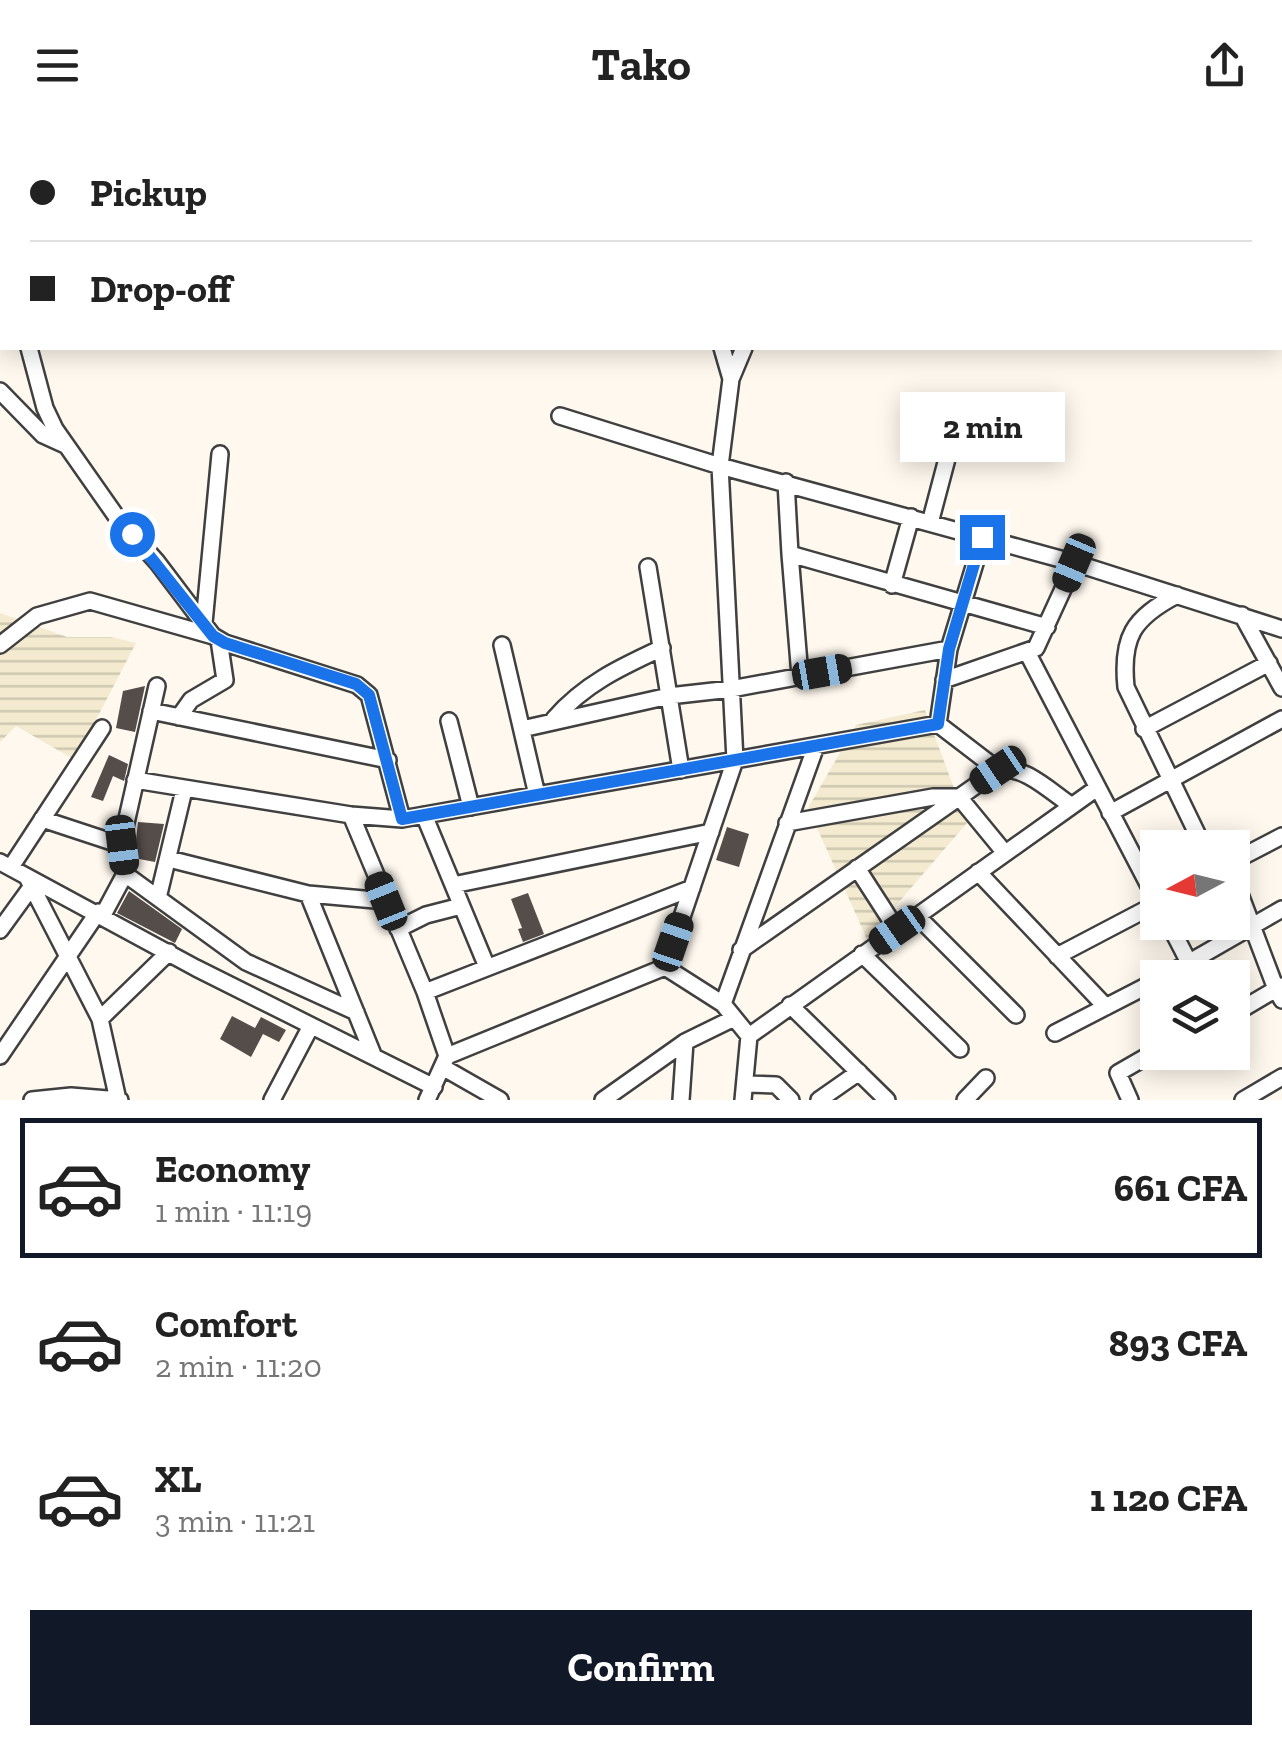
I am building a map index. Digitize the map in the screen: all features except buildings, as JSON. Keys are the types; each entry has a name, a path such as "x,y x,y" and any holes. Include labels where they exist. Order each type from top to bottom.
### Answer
{"street":[{"path":"30,350 45,408 66,446 116,516 212,633"},
{"path":"723,350 731,379"},
{"path":"17,872 374,1058 431,1094 445,1062 665,967 735,760 720,466 731,379 743,350"},
{"path":"0,391 43,436 66,446"},
{"path":"930,523 962,402"},
{"path":"560,416 720,466 1074,563 1282,629"},
{"path":"179,716 191,700 225,680 212,633 220,454"},
{"path":"786,482 800,676"},
{"path":"892,584 911,517"},
{"path":"938,724 949,649 982,537"},
{"path":"790,554 1047,627"},
{"path":"944,680 1036,648 1074,563"},
{"path":"648,567 681,770"},
{"path":"1177,595 1148,610 1132,632 1123,658 1126,687 1195,830"},
{"path":"0,645 37,616 90,602 212,633 356,684 369,695 402,819"},
{"path":"1242,614 1282,688"},
{"path":"502,645 537,795"},
{"path":"553,720 571,698 600,677 662,648"},
{"path":"522,729 669,696 731,690 949,649"},
{"path":"1027,652 1140,869"},
{"path":"1144,729 1268,663"},
{"path":"0,1056 125,874 122,845 157,686"},
{"path":"151,711 388,760"},
{"path":"1110,813 1282,719"},
{"path":"449,721 471,807"},
{"path":"135,780 351,815 402,819 938,724 998,770"},
{"path":"0,930 17,872 42,819 102,728"},
{"path":"723,1004 816,746"},
{"path":"741,950 998,770 1020,771 1072,806"},
{"path":"748,1036 1097,788"},
{"path":"158,898 184,790"},
{"path":"787,824 934,797 959,796"},
{"path":"959,796 1005,853"},
{"path":"351,815 424,992 445,1062 500,1100"},
{"path":"424,815 487,967"},
{"path":"42,819 122,845"},
{"path":"453,885 710,832"},
{"path":"1250,853 1282,836"},
{"path":"169,859 308,894 386,901"},
{"path":"857,868 897,930"},
{"path":"17,872 100,1019 119,1100 72,1096 32,1100"},
{"path":"978,872 1106,1007"},
{"path":"125,874 246,962 356,1012"},
{"path":"424,992 692,888"},
{"path":"308,894 374,1058"},
{"path":"398,929 461,906"},
{"path":"1206,960 1251,926 1282,909"},
{"path":"1057,956 1140,912"},
{"path":"917,916 1016,1014"},
{"path":"1250,1006 1280,992 1251,926"},
{"path":"100,1019 168,952"},
{"path":"862,954 960,1048"},
{"path":"665,967 723,1004 748,1036 744,1092 776,1085 791,1100"},
{"path":"1055,1034 1140,989"},
{"path":"790,1005 887,1100"},
{"path":"603,1100 624,1092 685,1042 734,1018"},
{"path":"272,1100 311,1026"},
{"path":"680,1100 685,1042"},
{"path":"1130,1100 1118,1073 1140,1060"},
{"path":"819,1100 858,1072"},
{"path":"1243,1100 1282,1077"},
{"path":"965,1100 986,1078"}],"shaded area":[{"path":"0,613 67,637 111,637 136,643 75,760 16,726 0,742"},
{"path":"925,710 967,823 867,939 808,808 856,725"}],"route":[{"path":"132,534 213,636 356,684 369,695 402,819 938,724 949,649 982,537"}]}
